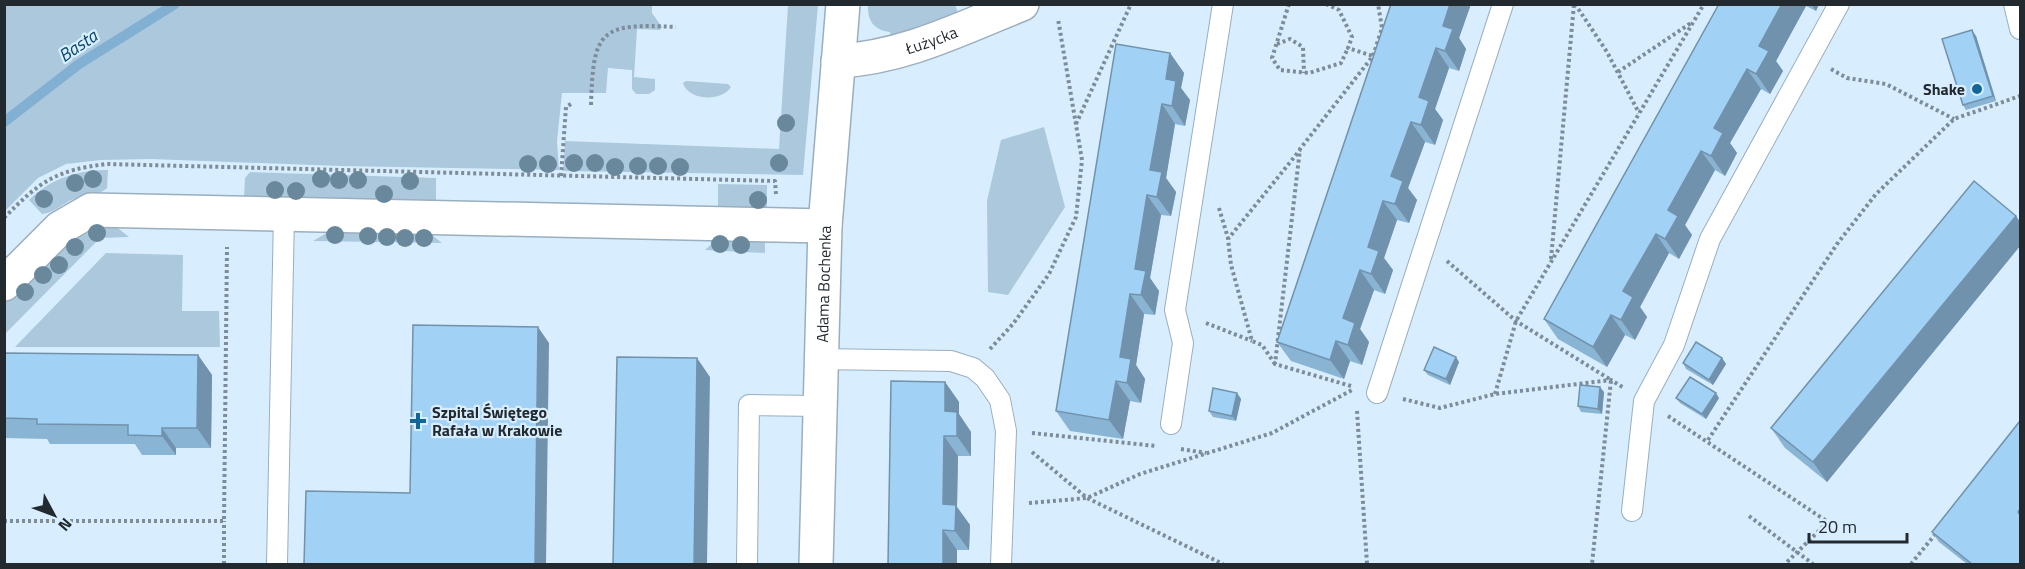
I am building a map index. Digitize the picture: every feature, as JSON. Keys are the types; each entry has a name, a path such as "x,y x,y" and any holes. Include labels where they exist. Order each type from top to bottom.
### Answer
{"street":[{"name":"Adama Bochenka","path":"816,564 819,359 825,226 843,4"},
{"name":"Łużycka","path":"838,61 860,60 904,51 1022,4"},
{"path":"4,284 60,228 91,210 825,226"}],"lane":[{"path":"1171,424 1183,343 1175,310 1222,4"},
{"path":"1377,393 1503,4"},
{"path":"1632,511 1644,401 1674,345 1710,239 1839,4"},
{"path":"2014,4 2020,29"},
{"path":"277,564 284,214"},
{"path":"819,359 951,361 973,368 985,378 1000,400 1006,431 1001,564"},
{"path":"747,564 749,405 819,406"}],"path":[{"path":"1076,125 1131,4"},
{"path":"1290,5 1272,58 1280,70 1304,73 1341,63 1352,37 1339,10 1326,4"},
{"path":"1252,340 1231,266 1228,239 1373,56 1382,28 1378,4"},
{"path":"1574,4 1618,72 1640,114"},
{"path":"1550,263 1574,4"},
{"path":"1377,393 1440,408 1495,394 1516,321 1704,4"},
{"path":"973,368 1012,324 1049,274 1076,217 1082,160 1058,19"},
{"path":"1618,72 1694,21"},
{"path":"591,105 592,66 597,48 606,35 620,27 633,25 676,27"},
{"path":"1276,45 1290,39 1303,47 1304,73"},
{"path":"1348,48 1373,56"},
{"path":"1810,58 1847,78 1886,84 1954,119"},
{"path":"1707,440 1837,244 1876,194 1954,119 2020,96"},
{"path":"561,176 566,107 571,104"},
{"path":"1275,364 1300,149"},
{"path":"4,218 43,183 71,169 107,164 775,181 776,203"},
{"path":"1426,243 1516,321 1611,380 1592,564"},
{"path":"224,564 227,247"},
{"path":"1223,330 1263,345 1275,364 1356,388"},
{"path":"1004,503 1056,502 1087,498 1140,474 1272,434 1356,388"},
{"path":"1356,388 1367,564"},
{"path":"1006,431 1168,448"},
{"path":"1006,431 1087,498 1223,564"},
{"path":"1178,449 1210,453"},
{"path":"1749,516 1813,564"},
{"path":"4,521 224,521"},
{"path":"1785,564 1828,522"},
{"path":"1911,564 1940,528"}],"shaded area":[{"path":"652,4 652,13 662,27 660,30 637,29 634,77 655,79 655,90 649,94 636,94 632,89 632,70 608,68 606,93 562,93 557,141 559,170 340,166 151,159 101,160 66,164 38,178 5,211 5,5"},
{"path":"868,4 955,5 959,15 892,40 890,32 876,27 870,20"},
{"path":"788,5 818,5 803,175 563,171 565,141 779,149"},
{"path":"686,81 728,84 731,87 727,92 713,97 698,96 686,89 683,83"},
{"path":"1044,127 1065,207 1008,295 988,292 987,201 1001,140"},
{"path":"108,170 107,188 103,191 69,201 50,212 42,214 29,200 46,186 65,177"},
{"path":"250,172 436,178 436,202 244,197 245,178"},
{"path":"718,184 767,185 767,209 718,208"},
{"path":"114,225 129,237 100,238 5,334 5,302 29,278 67,244 97,229"},
{"path":"330,231 428,232 442,243 313,241"},
{"path":"719,237 765,239 765,253 705,250"},
{"path":"106,253 183,255 182,311 219,311 220,347 15,347"}],"building":[{"path":"1391,4 1450,4 1443,26 1453,29 1445,51 1436,48 1419,97 1429,101 1421,125 1411,122 1391,176 1403,181 1395,204 1383,201 1368,247 1379,251 1371,274 1360,270 1343,318 1355,323 1348,345 1336,341 1330,360 1277,342"},
{"path":"1719,4 1782,4 1759,46 1769,51 1756,74 1747,69 1714,128 1723,133 1711,156 1701,151 1668,210 1678,216 1665,239 1656,234 1623,291 1633,297 1621,320 1611,315 1593,347 1544,319"},
{"path":"1972,30 1993,96 1963,105 1942,39"},
{"path":"1116,44 1170,53 1166,79 1176,81 1172,106 1162,104 1150,170 1162,172 1157,197 1147,195 1135,269 1146,271 1141,295 1130,294 1120,357 1131,359 1127,383 1116,381 1109,420 1056,411"},
{"path":"1974,181 2016,216 1813,462 1771,428"},
{"path":"413,325 538,327 535,564 304,564 306,491 410,493"},
{"path":"1696,342 1722,358 1709,380 1683,363"},
{"path":"1434,347 1456,357 1446,379 1424,370"},
{"path":"4,353 198,355 197,428 162,428 162,436 128,435 128,425 37,424 37,419 4,418"},
{"path":"617,357 697,358 694,564 613,564"},
{"path":"1690,377 1716,393 1702,414 1676,398"},
{"path":"891,381 945,382 945,411 957,412 957,436 944,436 943,504 956,505 955,531 943,530 943,564 888,564"},
{"path":"1580,385 1600,387 1598,409 1578,406"},
{"path":"1213,388 1237,393 1232,416 1209,411"},
{"path":"2020,421 2020,509 2018,512 2020,515 2020,564 1972,564 1932,532"}],"waterway":[{"name":"Basta","path":"4,122 79,64 175,4"}],"place":[{"name":"Shake","path":"1977,89"},
{"name":"Szpital Świętego Rafała w Krakowie","path":"418,421"}]}
